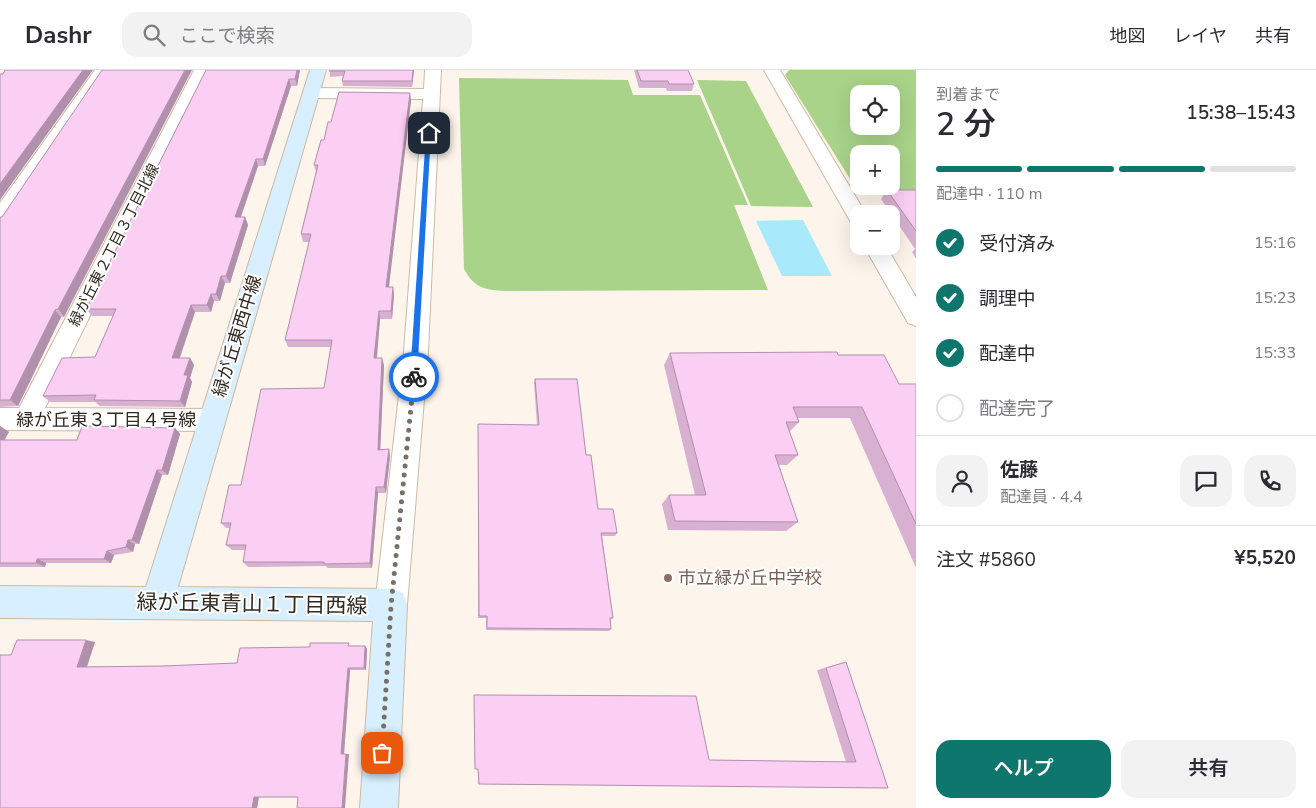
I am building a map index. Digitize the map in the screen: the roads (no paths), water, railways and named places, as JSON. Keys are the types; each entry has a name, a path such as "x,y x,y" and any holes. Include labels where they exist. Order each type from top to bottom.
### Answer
{"street":[{"path":"0,218 103,70"},
{"name":"緑が丘東２丁目３丁目北線","path":"26,420 202,70"},
{"path":"772,70 851,205"},
{"path":"315,81 432,82 416,351 391,606"},
{"name":"緑が丘東西中線","path":"158,603 315,81"},
{"path":"879,255 916,318"},
{"name":"緑が丘東３丁目４号線","path":"0,419 212,420"},
{"name":"緑が丘東青山１丁目西線","path":"0,602 391,606 379,808"}],"water":[{"path":"803,220 832,276 782,276 756,221"}],"place":[{"name":"市立緑が丘中学校","path":"668,578"}]}
